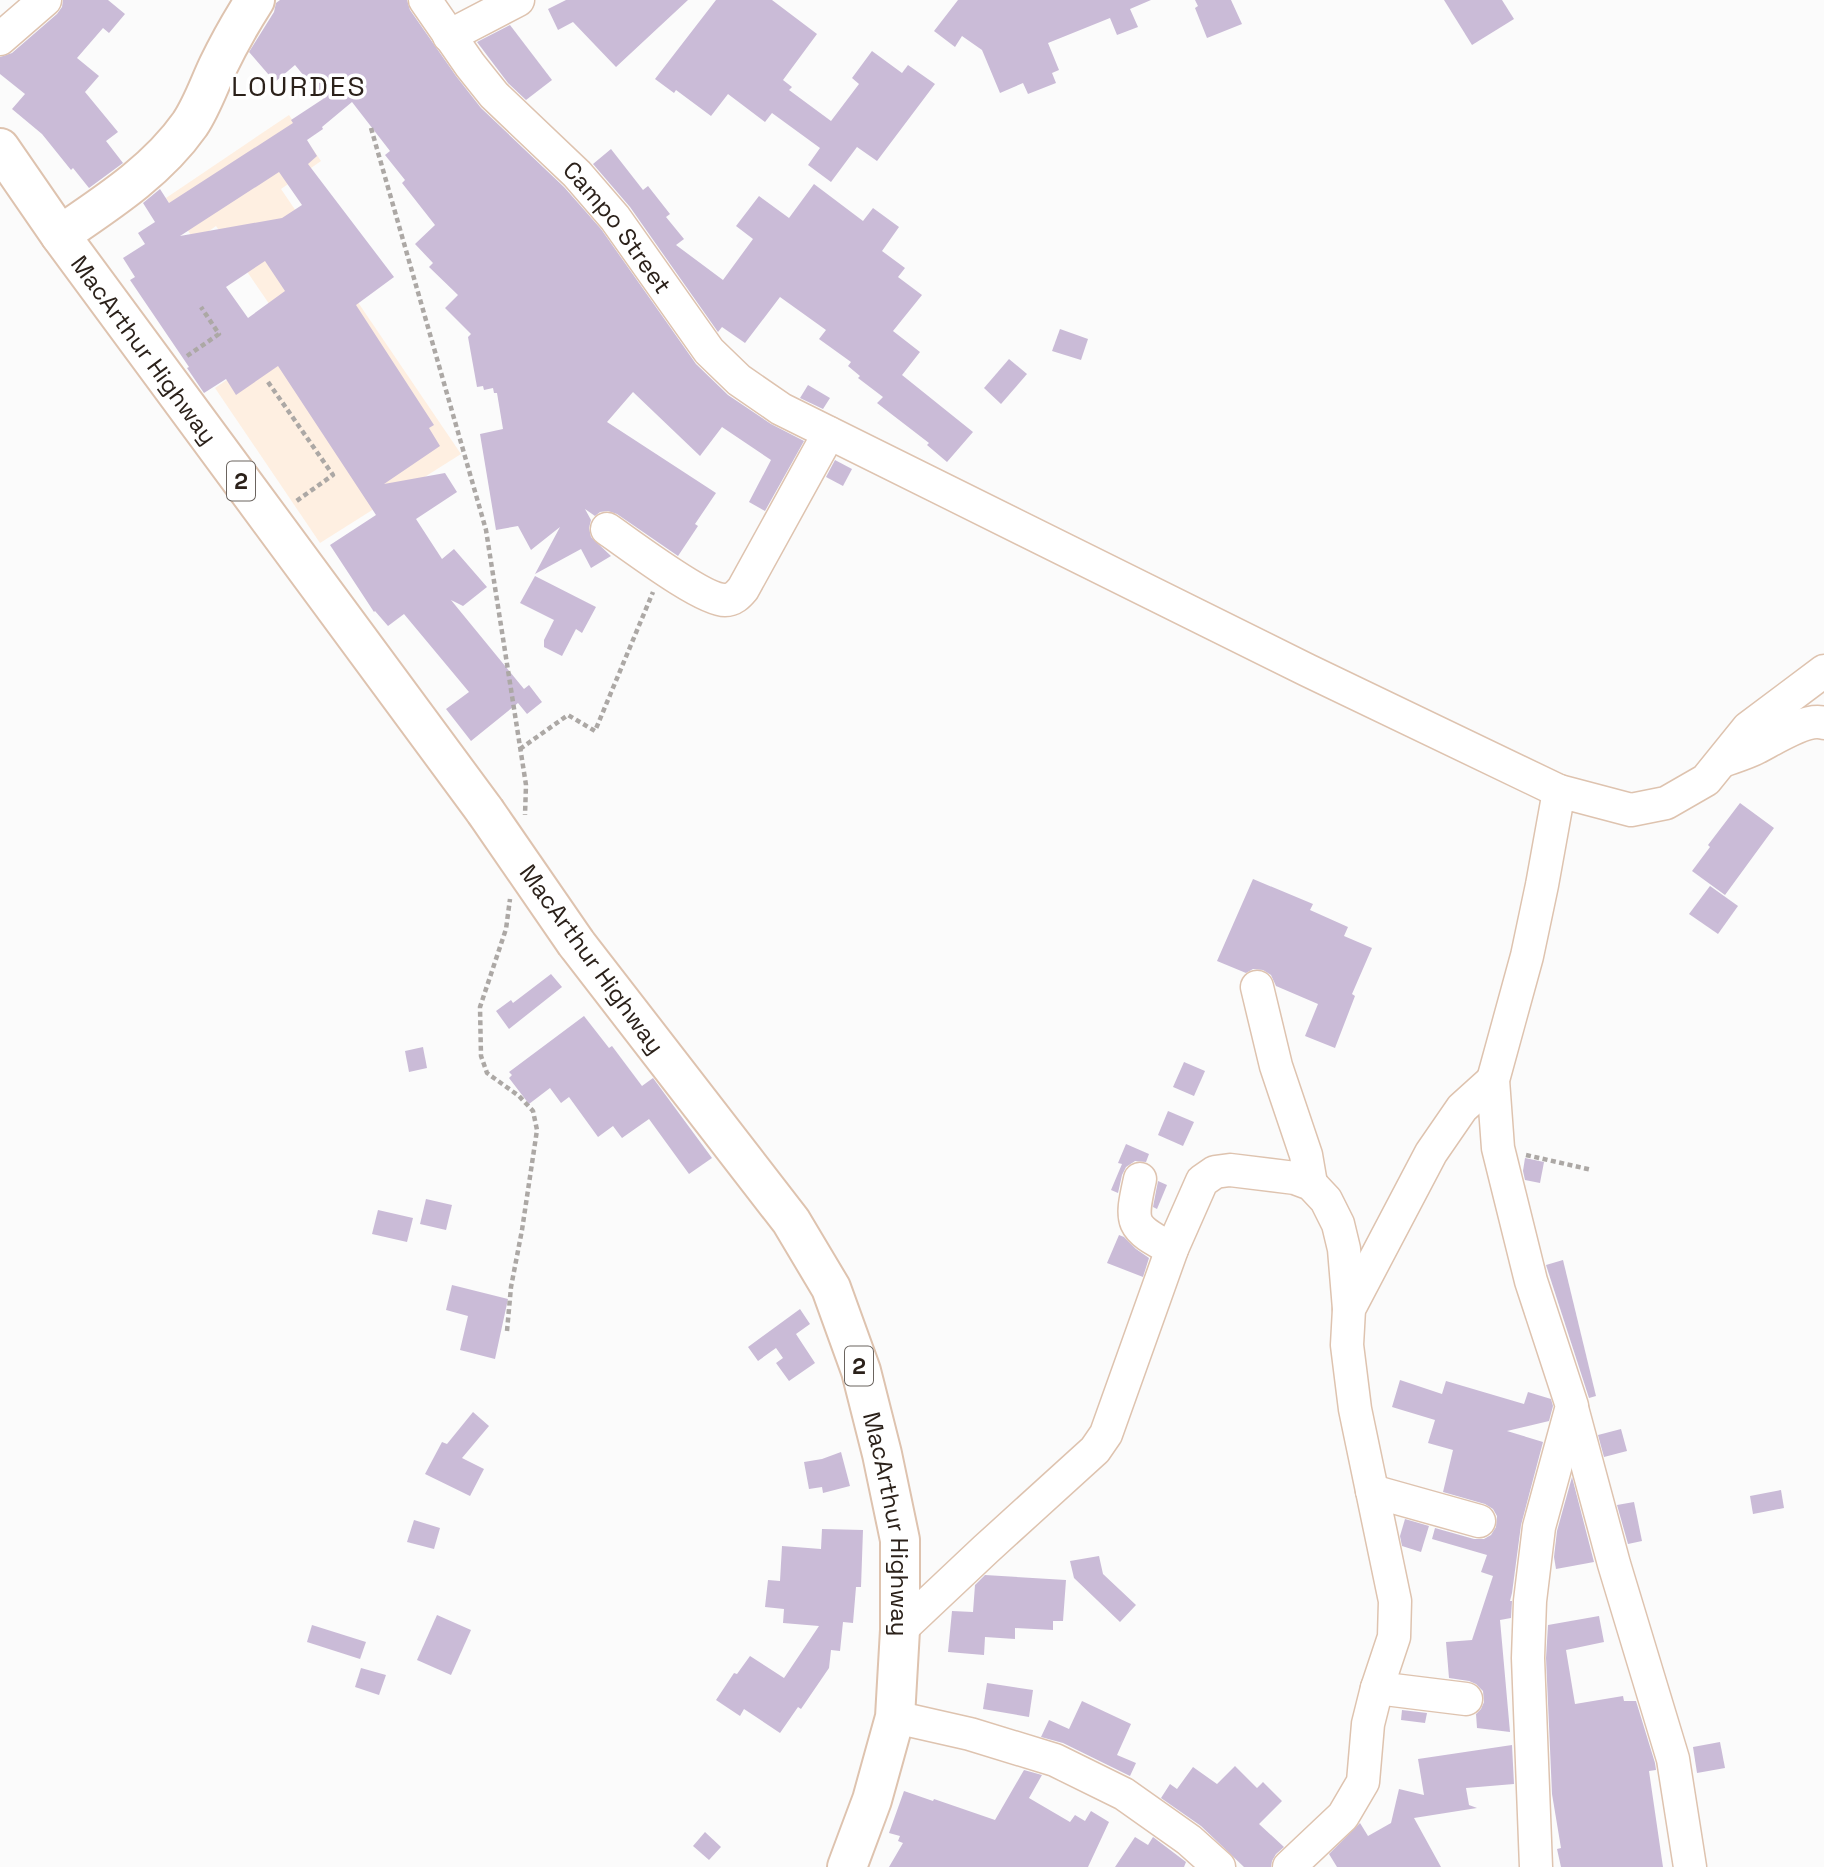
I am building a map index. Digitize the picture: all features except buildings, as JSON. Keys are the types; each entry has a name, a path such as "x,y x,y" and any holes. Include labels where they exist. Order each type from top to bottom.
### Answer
{"main road":[{"path":"60,235 121,192 173,144 200,106 233,36 254,0"},
{"name":"MacArthur Highway","path":"0,148 60,235 485,811 576,943 791,1221 831,1288 861,1371 900,1540 900,1630 895,1717 872,1800 847,1867"}],"street":[{"path":"0,38 45,0"},
{"name":"Campo Street","path":"425,0 494,95 577,174 615,218 709,351 739,380 781,409 1307,670 1559,791 1631,810 1666,803 1706,780 1721,762"},
{"path":"449,36 518,0"},
{"path":"607,529 663,568 710,596 724,600 735,598 743,589 829,433"},
{"path":"1721,762 1748,728 1824,671"},
{"path":"1721,762 1800,726 1824,723"},
{"path":"1559,791 1527,956 1493,1080 1498,1148 1531,1281 1572,1406 1614,1564 1673,1759 1690,1867"},
{"path":"1257,987 1276,1066 1306,1155 1311,1184"},
{"path":"1349,1309 1431,1153 1462,1108 1493,1080"},
{"path":"900,1630 1096,1450 1105,1434 1172,1250 1202,1181 1215,1172 1230,1170 1295,1178 1311,1184 1326,1200 1338,1224 1344,1249 1349,1309 1347,1345 1355,1409 1395,1601 1394,1637 1368,1724 1363,1782 1343,1816 1289,1867"},
{"path":"1140,1179 1133,1210 1136,1222 1146,1236 1172,1250"},
{"path":"1536,1867 1528,1658 1531,1601 1539,1527 1572,1406"},
{"path":"1372,1491 1479,1521"},
{"path":"1377,1688 1466,1699"},
{"path":"895,1717 970,1734 1055,1760 1124,1794 1189,1840 1219,1867"}],"path":[{"path":"371,128 486,530 526,785 524,823"},
{"path":"184,358 219,334 201,307"},
{"path":"268,382 333,475 270,520"},
{"path":"520,749 568,715 596,731 663,568"},
{"path":"507,1331 511,1287 537,1130 533,1111 519,1096 488,1073 481,1056 480,1007 506,929 510,897"},
{"path":"1498,1148 1592,1170"}],"shaded area":[{"path":"289,115 321,161 281,189 461,454 320,543 215,388 291,336 216,226 195,241 166,198"}],"district":[{"name":"LOURDES","path":"299,86"}]}
